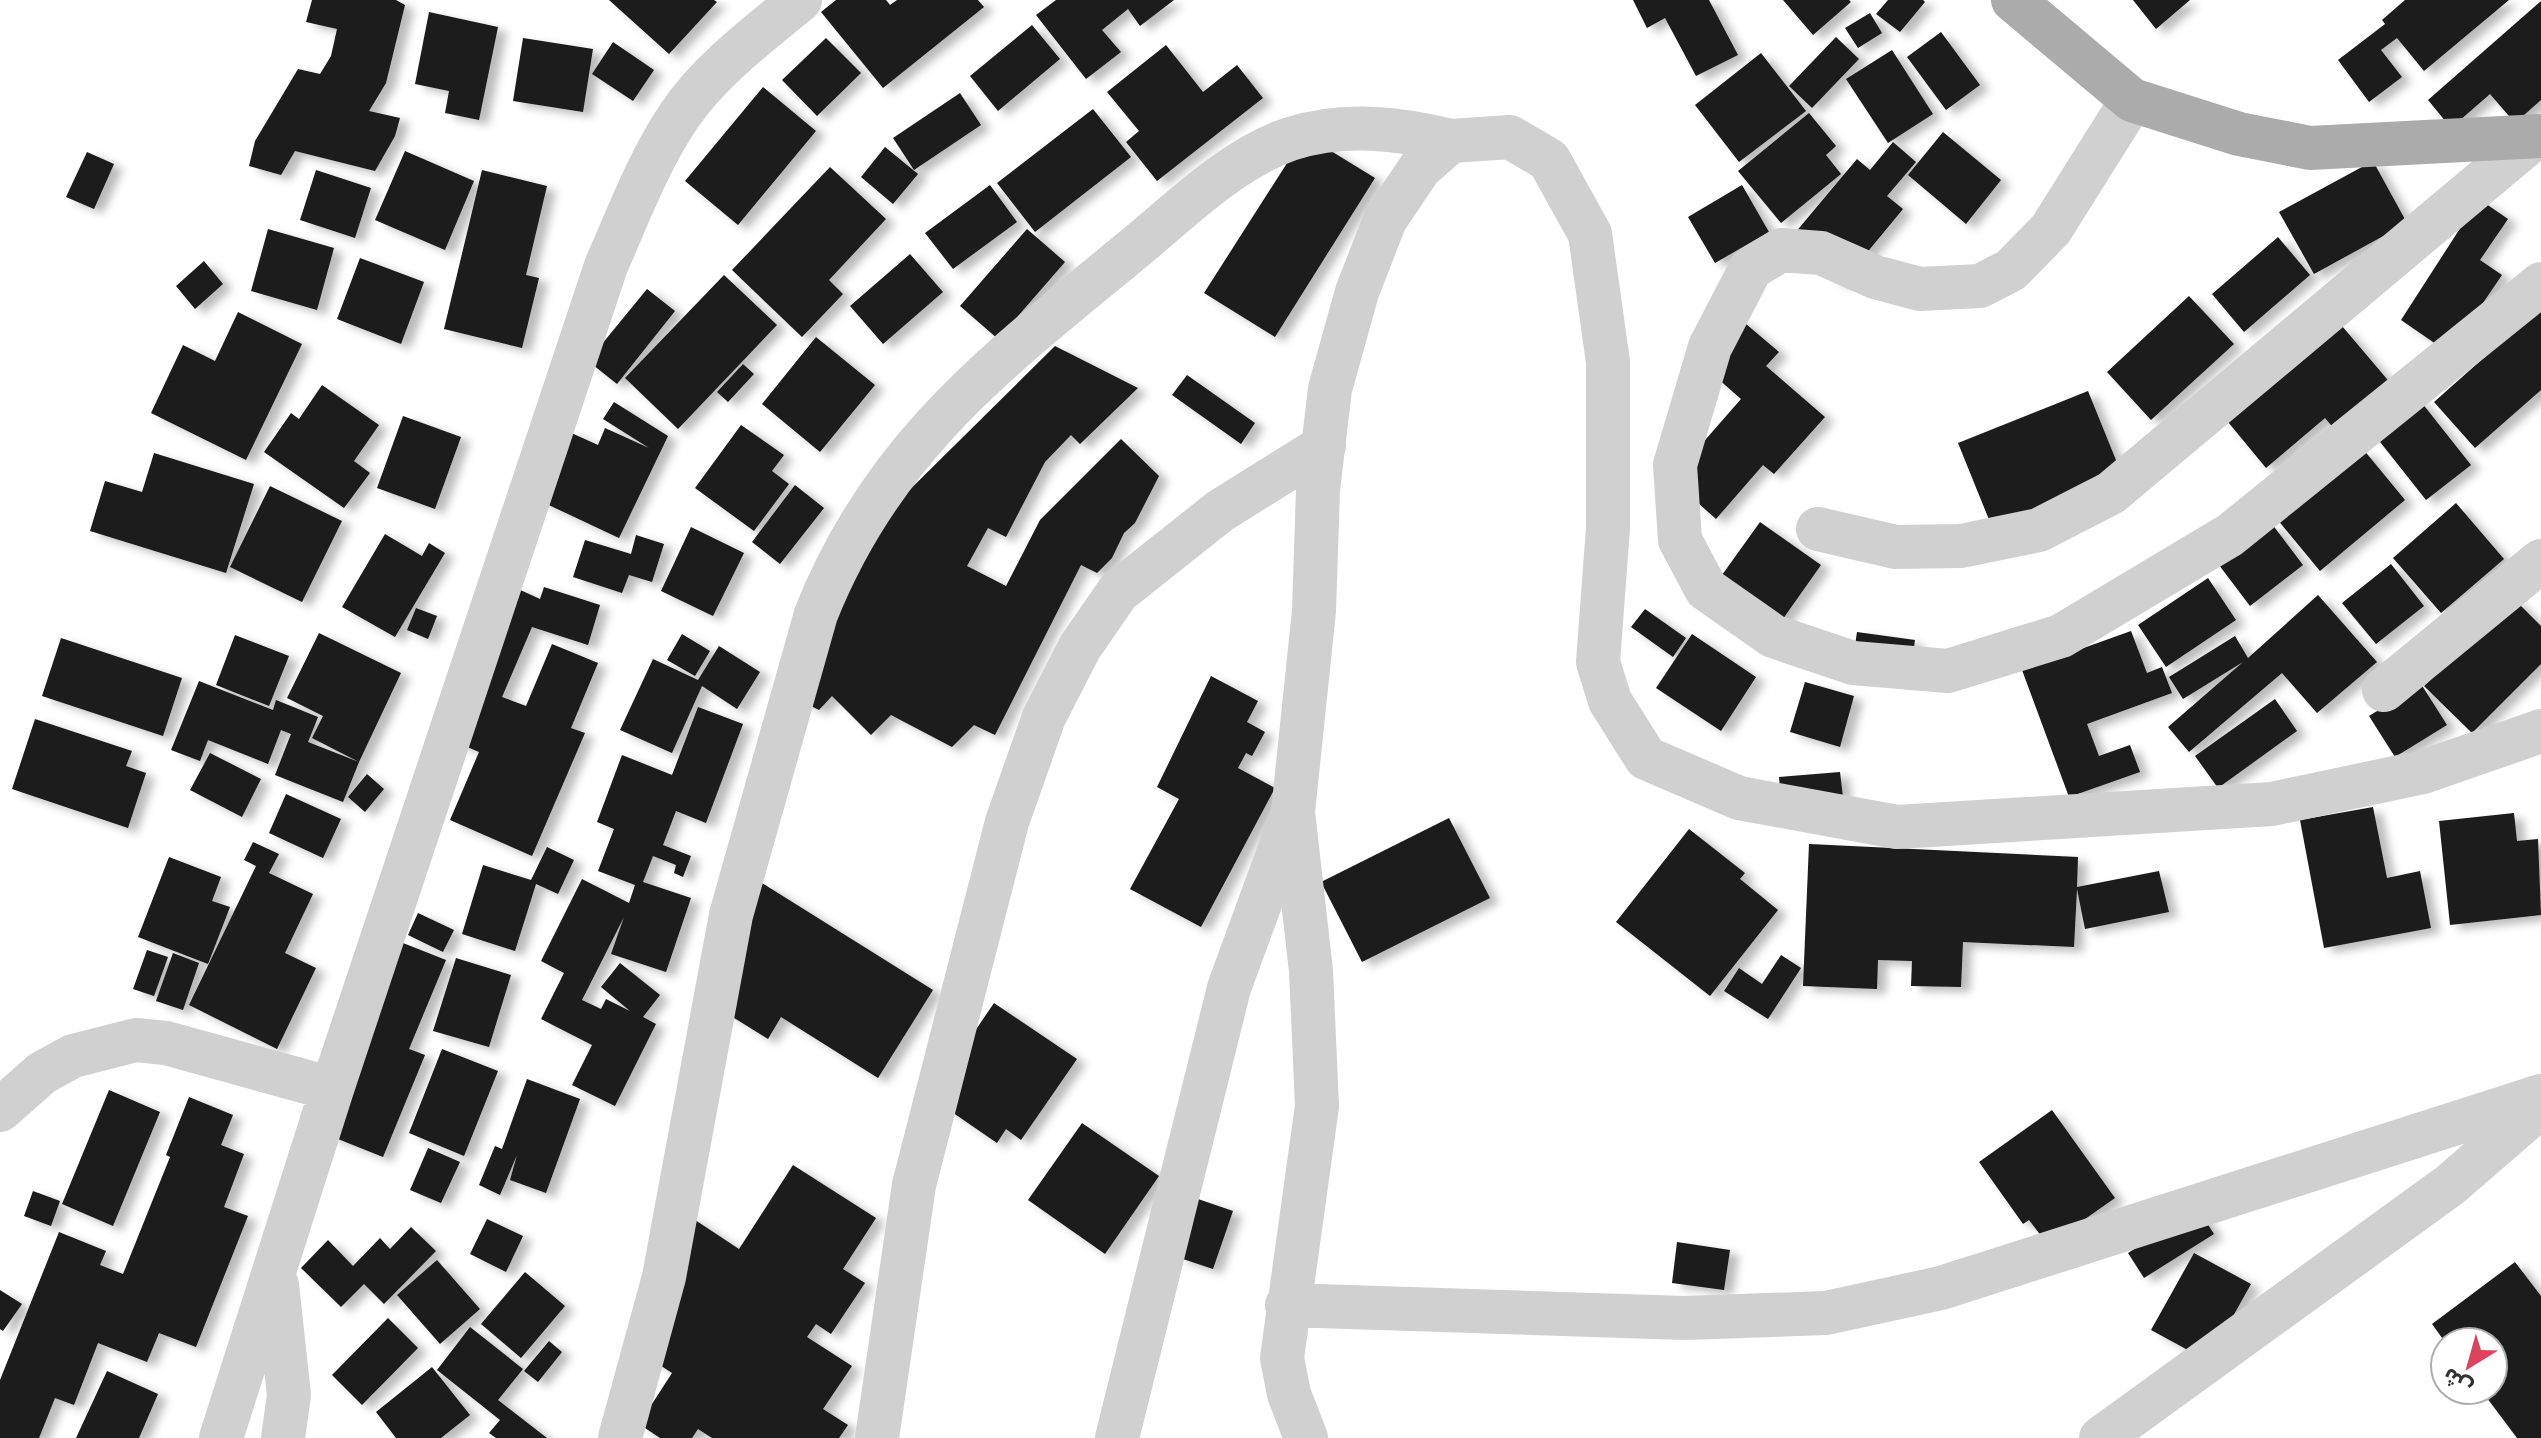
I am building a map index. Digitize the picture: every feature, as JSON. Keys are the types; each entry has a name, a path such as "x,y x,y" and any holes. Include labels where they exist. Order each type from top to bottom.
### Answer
{"main road":[{"path":"2013,0 2132,100 2239,134 2310,148 2537,138"}],"street":[{"path":"221,1438 332,1089 606,266 646,175 679,114 710,80 800,0"},
{"path":"2132,100 2051,229 2011,270 1980,286 1920,289 1875,277 1821,253 1781,250 1751,268 1710,347 1675,465 1680,540 1706,589 1773,636 1853,663 1948,671 2061,636 2230,535 2541,284"},
{"path":"620,1438 664,1277 731,915 816,614 834,568 882,487 942,414 1010,351 1242,162 1291,139 1374,126 1451,141 1510,137 1549,160 1590,234 1608,362 1608,528 1598,662 1610,701 1646,758 1739,798 1897,827 2272,804 2423,772 2541,731"},
{"path":"1818,529 1896,547 1961,546 2039,530 2111,493 2537,138"},
{"path":"1306,1438 1289,1394 1282,1358 1317,1106 1311,971 1293,812 1314,611 1324,446 1334,375 1357,292 1385,220 1420,168 1451,141"},
{"path":"877,1438 914,1185 1007,822 1044,717 1080,647 1118,592 1220,511 1324,446"},
{"path":"2384,690 2541,561"},
{"path":"1117,1438 1229,988 1293,812"},
{"path":"0,1110 42,1073 73,1056 136,1040 166,1043 332,1089"},
{"path":"1287,1305 1685,1318 1826,1313 1941,1288 2541,1096"},
{"path":"2101,1438 2450,1185 2541,1106"},
{"path":"275,1270 289,1395 283,1438"}],"building":[{"path":"312,0 396,0 405,5 386,83 369,111 400,118 395,136 375,171 295,151 281,175 249,166 255,141 298,69 320,74 331,56 337,29 306,22"},
{"path":"609,0 714,0 717,2 669,54"},
{"path":"836,0 886,0 890,5 897,0 978,0 984,7 883,88 821,12"},
{"path":"1056,0 1174,0 1140,26 1128,9 1102,30 1121,52 1086,79 1036,15"},
{"path":"1633,0 1709,0 1738,55 1696,76 1665,18 1647,28"},
{"path":"1783,0 1849,0 1851,2 1813,35"},
{"path":"1888,0 1925,2 1900,32 1876,14"},
{"path":"2133,0 2190,0 2156,29"},
{"path":"2405,0 2509,0 2424,71 2397,38 2381,50 2402,77 2369,102 2338,60 2385,24 2382,20"},
{"path":"2541,1 2541,100 2515,123 2490,94 2451,128 2428,100"},
{"path":"429,12 498,27 479,120 445,113 449,91 415,84"},
{"path":"1870,13 1882,33 1858,48 1845,28"},
{"path":"1032,25 1060,59 998,111 970,76"},
{"path":"1941,32 1980,85 1946,110 1907,57"},
{"path":"1836,37 1859,59 1812,108 1789,86"},
{"path":"523,38 593,49 583,112 513,101"},
{"path":"826,38 861,73 817,116 782,80"},
{"path":"613,42 654,70 633,101 592,74"},
{"path":"1166,45 1203,92 1237,65 1263,98 1157,181 1126,142 1139,131 1107,92"},
{"path":"1892,50 1933,114 1888,143 1846,79"},
{"path":"1761,53 1806,111 1739,162 1695,105"},
{"path":"763,87 816,131 738,225 685,181"},
{"path":"960,93 981,125 914,170 893,138"},
{"path":"1093,109 1131,157 1035,232 997,183"},
{"path":"1809,113 1836,146 1826,155 1841,174 1781,223 1738,171"},
{"path":"1943,132 2001,180 1966,224 1908,175"},
{"path":"1305,135 1375,178 1275,337 1204,293"},
{"path":"1893,142 1916,162 1887,196 1903,209 1841,284 1789,240 1857,159 1870,170"},
{"path":"885,147 918,174 893,204 861,177"},
{"path":"405,151 474,181 445,250 375,220"},
{"path":"87,152 114,164 94,209 66,197"},
{"path":"2373,161 2407,223 2314,274 2279,212"},
{"path":"830,167 886,219 829,280 843,294 802,337 732,270"},
{"path":"316,170 371,188 355,238 300,220"},
{"path":"482,170 547,186 526,275 539,278 522,348 444,329"},
{"path":"990,185 1017,222 953,269 925,233"},
{"path":"1742,185 1769,232 1715,263 1688,217"},
{"path":"2479,199 2508,219 2480,260 2502,275 2449,353 2401,320"},
{"path":"268,229 334,248 317,310 251,291"},
{"path":"1027,229 1065,262 998,339 960,306"},
{"path":"2278,237 2310,275 2244,332 2212,294"},
{"path":"910,254 943,292 883,344 850,306"},
{"path":"360,258 424,282 401,344 337,319"},
{"path":"204,261 223,284 195,309 176,286"},
{"path":"724,275 777,325 678,429 625,378"},
{"path":"647,289 675,311 617,384 588,361"},
{"path":"2189,296 2234,344 2151,420 2107,372"},
{"path":"2541,307 2541,390 2475,448 2434,402"},
{"path":"238,312 302,344 246,460 151,413 183,345 215,361"},
{"path":"1739,318 1779,352 1766,366 1825,417 1774,474 1763,465 1716,519 1671,479 1741,399 1700,363"},
{"path":"2342,326 2392,385 2336,431 2325,418 2266,468 2228,422"},
{"path":"816,337 875,385 820,452 762,404"},
{"path":"1055,346 1138,388 1080,444 1071,435 1045,462 1006,537 988,528 967,566 1006,586 1040,520 1121,439 1159,476 1135,523 1124,533 1112,558 1097,573 1081,565 995,735 974,725 952,747 891,715 871,735 832,696 819,710 787,694 873,526"},
{"path":"743,364 754,374 728,402 717,392"},
{"path":"1187,375 1255,423 1241,444 1172,395"},
{"path":"322,385 379,425 354,461 370,473 344,508 264,452 291,413 299,419"},
{"path":"2088,391 2122,475 1992,527 1958,443"},
{"path":"2418,398 2471,465 2426,500 2373,433"},
{"path":"614,402 668,436 619,538 536,499 567,431 598,445 605,428 649,448 603,419"},
{"path":"403,416 461,437 435,509 377,488"},
{"path":"741,425 784,455 772,471 789,484 754,531 695,488"},
{"path":"2363,449 2405,500 2320,571 2277,519"},
{"path":"154,453 254,484 226,573 90,531 105,481 142,492"},
{"path":"795,485 824,508 780,564 752,542"},
{"path":"270,486 342,521 302,602 230,567"},
{"path":"2456,503 2504,559 2441,613 2393,558"},
{"path":"1760,522 1821,565 1773,633 1722,575"},
{"path":"2272,524 2303,565 2250,606 2219,565"},
{"path":"691,527 744,553 713,616 661,591"},
{"path":"385,534 422,556 429,543 445,553 395,637 342,607"},
{"path":"636,535 664,544 652,582 629,575 622,593 573,577 585,540 631,554"},
{"path":"2391,564 2424,606 2376,644 2342,603"},
{"path":"2208,578 2236,620 2166,667 2138,625"},
{"path":"544,587 600,605 588,645 532,627 502,697 526,706 552,644 598,663 571,728 585,733 532,856 450,820 479,752 451,740 516,588 540,599"},
{"path":"2318,595 2377,662 2317,713 2282,673 2189,752 2168,727 2243,662 2183,699 2169,677 2235,636 2248,658"},
{"path":"2513,598 2541,626 2541,664 2472,733 2424,686"},
{"path":"416,608 437,616 428,639 407,630"},
{"path":"1645,609 1686,638 1673,657 1631,627"},
{"path":"2131,631 2147,673 2162,667 2172,693 2087,724 2099,756 2130,745 2140,772 2069,797 2022,670"},
{"path":"1857,632 1915,640 1910,673 1852,665"},
{"path":"319,633 401,673 359,762 312,738 323,716 287,698"},
{"path":"682,634 710,651 695,676 667,660"},
{"path":"1692,634 1756,677 1721,731 1656,688"},
{"path":"235,635 289,656 269,706 216,685"},
{"path":"61,638 182,678 163,736 42,696"},
{"path":"719,646 760,672 737,709 702,686 672,753 620,730 653,659 698,680"},
{"path":"1211,676 1258,701 1247,722 1265,732 1252,756 1246,753 1238,768 1275,788 1201,927 1130,889 1179,799 1157,787"},
{"path":"199,681 273,710 276,700 318,717 308,742 359,762 343,802 275,775 291,734 281,730 268,764 208,740 200,761 171,750"},
{"path":"1805,682 1854,696 1840,747 1790,732"},
{"path":"2421,684 2447,725 2395,757 2369,716"},
{"path":"2275,699 2297,731 2218,788 2195,756"},
{"path":"698,707 743,724 706,823 676,811 663,845 691,856 683,877 674,873 676,865 653,856 643,882 691,898 666,972 611,954 624,917 582,1000 601,1009 606,999 630,1011 601,987 620,963 660,995 643,1017 656,1024 615,1106 572,1085 592,1045 541,1019 564,973 541,961 582,879 629,903 635,885 598,871 614,829 597,822 622,755 672,775"},
{"path":"35,719 132,751 126,766 146,773 128,828 12,789"},
{"path":"210,753 261,779 242,817 190,790"},
{"path":"1840,772 1843,797 1781,802 1779,777"},
{"path":"367,774 384,789 365,812 348,797"},
{"path":"286,794 341,819 323,858 269,833"},
{"path":"2373,807 2387,878 2420,871 2431,928 2324,948 2300,820"},
{"path":"2514,813 2517,841 2538,839 2541,915 2450,925 2439,821"},
{"path":"1449,818 1490,898 1362,962 1321,882"},
{"path":"1689,829 1745,873 1740,879 1778,910 1710,996 1616,922"},
{"path":"253,842 279,854 269,873 313,894 285,953 316,968 277,1049 189,1005 256,866 244,860"},
{"path":"1809,844 2078,857 2077,887 2159,871 2169,912 2085,929 2077,889 2074,947 1963,942 1961,987 1911,986 1912,961 1878,960 1877,989 1803,986"},
{"path":"547,847 574,860 558,894 536,884 515,951 462,934 483,865 531,880"},
{"path":"169,857 221,877 212,901 230,907 208,964 138,937"},
{"path":"762,883 933,990 878,1078 781,1017 768,1039 702,998"},
{"path":"418,913 454,930 443,952 408,935"},
{"path":"403,943 446,960 409,1049 425,1055 383,1157 328,1135"},
{"path":"147,950 168,957 154,996 133,989"},
{"path":"173,953 199,963 183,1010 156,1001"},
{"path":"1781,955 1801,968 1768,1019 1724,991 1739,968 1762,984"},
{"path":"456,958 511,975 489,1047 433,1031"},
{"path":"994,1003 1077,1059 1021,1140 1006,1129 997,1143 930,1097"},
{"path":"442,1049 498,1071 464,1156 409,1133"},
{"path":"527,1079 580,1099 546,1193 510,1180 517,1155 500,1195 479,1185 495,1146 502,1149"},
{"path":"109,1090 160,1112 113,1226 62,1204"},
{"path":"189,1097 233,1115 221,1145 244,1154 224,1207 248,1216 196,1347 159,1333 147,1362 98,1343 74,1405 55,1398 39,1438 0,1438 0,1380 59,1232 106,1251 100,1265 123,1274 170,1157 166,1155"},
{"path":"2052,1110 2115,1198 2048,1245 2029,1220 2023,1224 1979,1162"},
{"path":"1082,1123 1159,1176 1105,1254 1028,1200"},
{"path":"428,1148 460,1162 441,1203 410,1190"},
{"path":"793,1165 876,1218 843,1269 865,1283 831,1334 816,1324 807,1337 852,1366 823,1409 848,1425 839,1438 712,1438 698,1429 692,1438 660,1438 639,1424 672,1373 637,1350 689,1216 739,1249"},
{"path":"33,1191 60,1201 51,1226 24,1216"},
{"path":"1198,1199 1233,1211 1213,1269 1177,1257"},
{"path":"2198,1209 2214,1234 2144,1278 2128,1253"},
{"path":"487,1219 523,1236 506,1272 470,1254"},
{"path":"411,1227 436,1251 384,1304 364,1284 341,1307 301,1268 328,1240 353,1266 380,1238 390,1249"},
{"path":"1677,1242 1730,1250 1724,1290 1672,1283"},
{"path":"2194,1253 2251,1284 2208,1361 2151,1330"},
{"path":"437,1260 480,1309 440,1344 397,1295"},
{"path":"2515,1262 2541,1296 2541,1438 2517,1438 2493,1406 2509,1406 2509,1326 2432,1324"},
{"path":"525,1272 565,1306 521,1358 481,1324"},
{"path":"0,1290 22,1304 3,1331 0,1329"},
{"path":"388,1318 418,1348 362,1405 332,1375"},
{"path":"470,1327 523,1369 498,1400 547,1438 496,1438 489,1433 500,1420 437,1370"},
{"path":"549,1341 562,1352 538,1382 524,1371"},
{"path":"432,1367 470,1415 441,1438 396,1438 376,1412"},
{"path":"107,1371 158,1394 139,1438 76,1438"}]}
